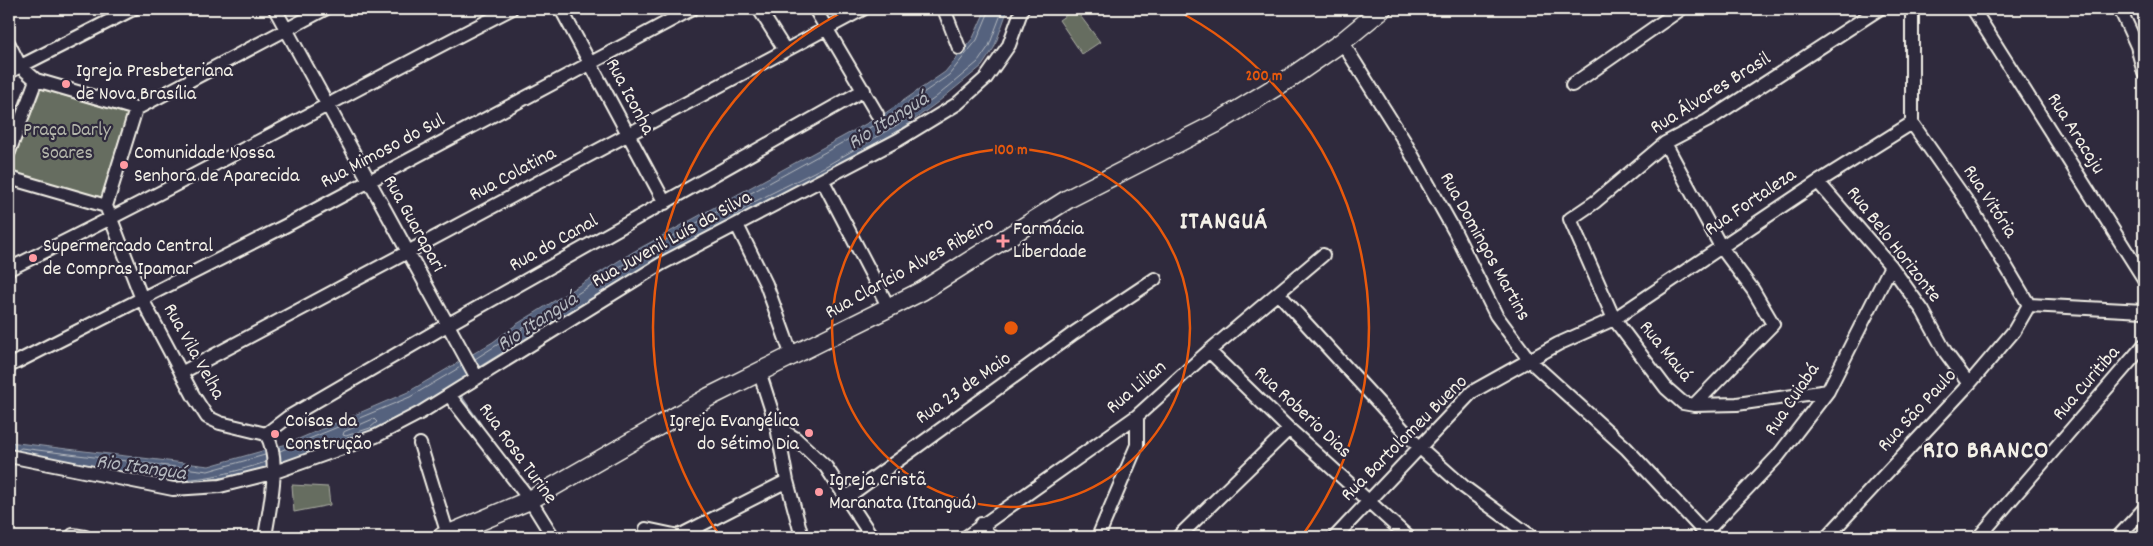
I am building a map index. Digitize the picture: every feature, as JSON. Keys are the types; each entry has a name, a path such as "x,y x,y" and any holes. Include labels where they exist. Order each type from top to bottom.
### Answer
{"street":[{"path":"14,69 133,9"},
{"name":"Rua Guarapari","path":"275,9 475,375"},
{"path":"14,69 36,80 136,109 325,9"},
{"path":"9,269 112,219 326,104 511,9"},
{"name":"Rua Iconha","path":"561,9 664,203"},
{"name":"Rua Mimoso do Sul","path":"9,366 369,181 692,9"},
{"path":"759,9 785,50"},
{"path":"815,9 828,27 877,114"},
{"name":"Rua Colatina","path":"181,373 863,9"},
{"path":"944,9 960,48"},
{"name":"Rua Juvenil Luís da Silva","path":"9,456 173,489 220,486 376,436 449,395 475,375 661,264 823,181 898,140 957,104 986,78 1009,45 1022,9"},
{"path":"1572,85 1681,9"},
{"name":"Rua Álvares Brasil","path":"1570,220 1596,202 1665,143 1706,121 1879,9"},
{"path":"1912,9 1912,123"},
{"name":"Rua Aracaju","path":"1973,9 2144,279"},
{"path":"2120,9 2137,46 2144,73"},
{"name":"Rua Clarício Alves Ribeiro","path":"445,536 530,500 709,396 922,291 1068,200 1215,124 1287,80 1342,42 1377,10"},
{"name":"Rua Domingos Martins","path":"1342,42 1403,139 1455,232 1496,315 1530,360 1626,448 1703,535"},
{"path":"9,44 14,69"},
{"path":"9,152 36,80"},
{"name":"Rua do Canal","path":"266,434 287,418 447,325 864,90"},
{"path":"9,178 106,206 136,109"},
{"name":"Rua Fortaleza","path":"1614,319 1818,182 1912,123"},
{"name":"Rua Vitória","path":"1912,123 1970,206 2029,305"},
{"path":"1665,143 1720,247 1753,290 1773,324 1694,405"},
{"path":"823,181 889,308"},
{"name":"Rua Belo Horizonte","path":"1818,182 1890,266 1923,311 1946,353 1969,384"},
{"name":"Rua Vila Velha","path":"106,206 142,299 181,373 207,417 220,423 266,434"},
{"name":"Rua Mauá","path":"1570,220 1614,319 1666,388 1683,403 1694,405 1737,404 1828,390"},
{"path":"737,225 766,284 792,356"},
{"name":"Rua Lilian","path":"966,537 981,524 1137,416 1209,351 1323,255"},
{"name":"Rua Cuiabá","path":"1703,535 1778,456 1828,390 1890,266"},
{"name":"Rua 23 de Maio","path":"846,498 1074,333 1154,279"},
{"path":"1279,294 1419,447 1464,487 1532,537"},
{"path":"2029,305 2144,312"},
{"name":"Rua São Paulo","path":"1827,537 1969,384 2014,331 2029,305"},
{"name":"Rua Bartolomeu Bueno","path":"1335,537 1472,392 1558,344 1614,319"},
{"name":"Rua Curitiba","path":"1979,537 2144,345"},
{"name":"Rua Roberio Dias","path":"1209,351 1288,429 1332,466 1369,503 1408,537"},
{"path":"759,371 777,427 787,481 802,537"},
{"name":"Rua Rosa Turine","path":"449,395 530,500 553,537"},
{"path":"1098,537 1137,445 1137,416"},
{"path":"777,427 795,438 826,467 872,537"},
{"path":"1178,537 1288,429"},
{"path":"265,537 274,454 272,443 266,434"},
{"path":"420,444 445,536"},
{"path":"646,529 679,536 787,481"},
{"path":"2118,537 2144,509"},
{"path":"981,524 991,537"}],"green space":[{"path":"1075,9 1100,42 1082,54 1059,20"},
{"name":"Praça Darly Soares","path":"41,89 127,114 101,198 9,171"},
{"path":"292,485 328,487 330,505 294,512"}],"water":[{"name":"Rio Itanguá","path":"986,9 1008,9 994,48 982,66 903,128 829,170 757,206 727,227 422,410 330,450 252,472 186,485 9,455 9,442 209,466 287,444 408,392 493,342 517,324 633,252 884,114 945,72 973,38"}],"waterway":[{"path":"457,392 480,425"}],"place":[{"name":"Igreja Presbeteriana de Nova Brasília","path":"66,84"},
{"name":"Comunidade Nossa Senhora de Aparecida","path":"124,165"},
{"name":"Farmácia Liberdade","path":"1003,241"},
{"name":"Supermercado Central de Compras Ipamar","path":"33,258"},
{"name":"Igreja Evangélica do Sétimo Dia","path":"809,433"},
{"name":"Coisas da Construção","path":"275,434"},
{"name":"Igreja Cristã Maranata (Itanguá)","path":"819,492"}],"district":[{"name":"ITANGUÁ","path":"1224,223"},
{"name":"RIO BRANCO","path":"1986,452"}]}
